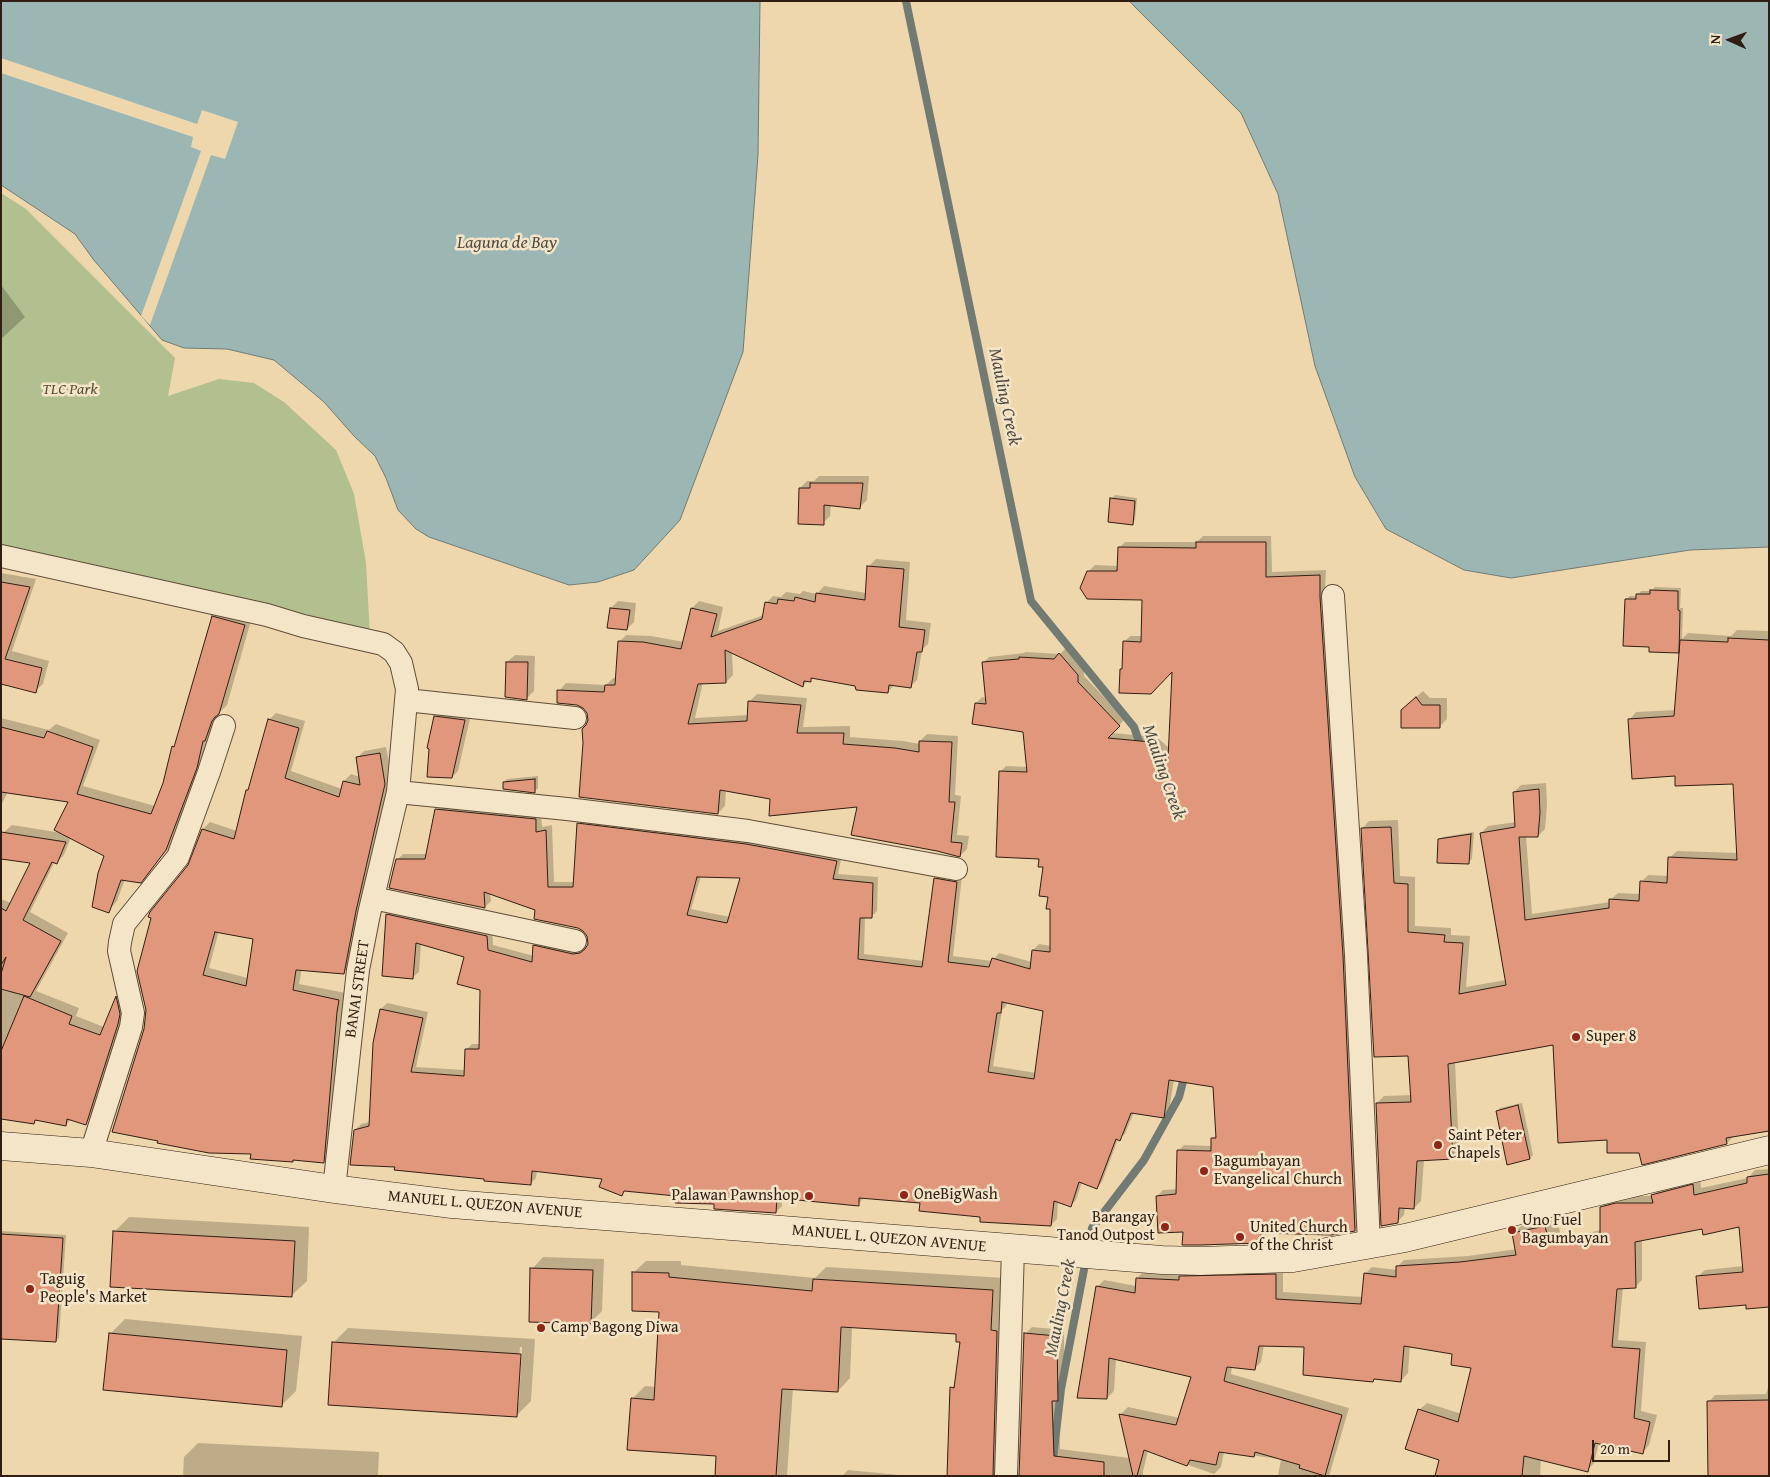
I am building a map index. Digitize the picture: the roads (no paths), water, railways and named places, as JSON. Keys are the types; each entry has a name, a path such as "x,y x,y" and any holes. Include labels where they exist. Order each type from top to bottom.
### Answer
{"main road":[{"name":"MANUEL L. QUEZON AVENUE","path":"1,1146 91,1154 452,1204 1149,1259 1237,1261 1293,1258 1424,1233 1769,1150"}],"street":[{"name":"BANAI STREET","path":"1,556 267,615 303,626 382,644 394,652 402,663 407,689 398,792 358,970 334,1189"},
{"path":"1333,596 1356,955 1369,1244"},
{"path":"406,700 575,718"},
{"path":"91,1154 134,1013 120,951 124,924 178,858 224,726"},
{"path":"398,792 567,809 748,831 956,869"},
{"path":"373,898 576,941"},
{"path":"1006,1476 1019,1249"}],"water":[{"name":"Laguna de Bay","path":"1,1 760,1 758,155 743,352 680,520 634,570 598,582 569,585 429,537 416,529 398,510 375,456 354,436 324,402 274,360 227,349 184,348 162,340 93,259 75,234 1,185"},
{"path":"1129,1 1769,1 1769,547 1690,550 1511,578 1464,570 1386,529 1355,477 1315,366 1278,194 1241,113"}],"waterway":[{"name":"Mauling Creek","path":"906,1 1031,601 1134,727 1142,750"},
{"name":"Mauling Creek","path":"1053,1459 1061,1389 1092,1228 1144,1160 1179,1097 1185,1074"}],"place":[{"name":"Super 8","path":"1576,1037"},
{"name":"Saint Peter Chapels","path":"1438,1145"},
{"name":"Bagumbayan Evangelical Church","path":"1204,1171"},
{"name":"OneBigWash","path":"904,1195"},
{"name":"Palawan Pawnshop","path":"809,1196"},
{"name":"Barangay Tanod Outpost","path":"1165,1227"},
{"name":"Uno Fuel Bagumbayan","path":"1512,1230"},
{"name":"United Church of the Christ","path":"1240,1237"},
{"name":"Taguig People's Market","path":"30,1289"},
{"name":"Camp Bagong Diwa","path":"541,1328"}],"park label":[{"name":"TLC Park","path":"70,390"}]}
